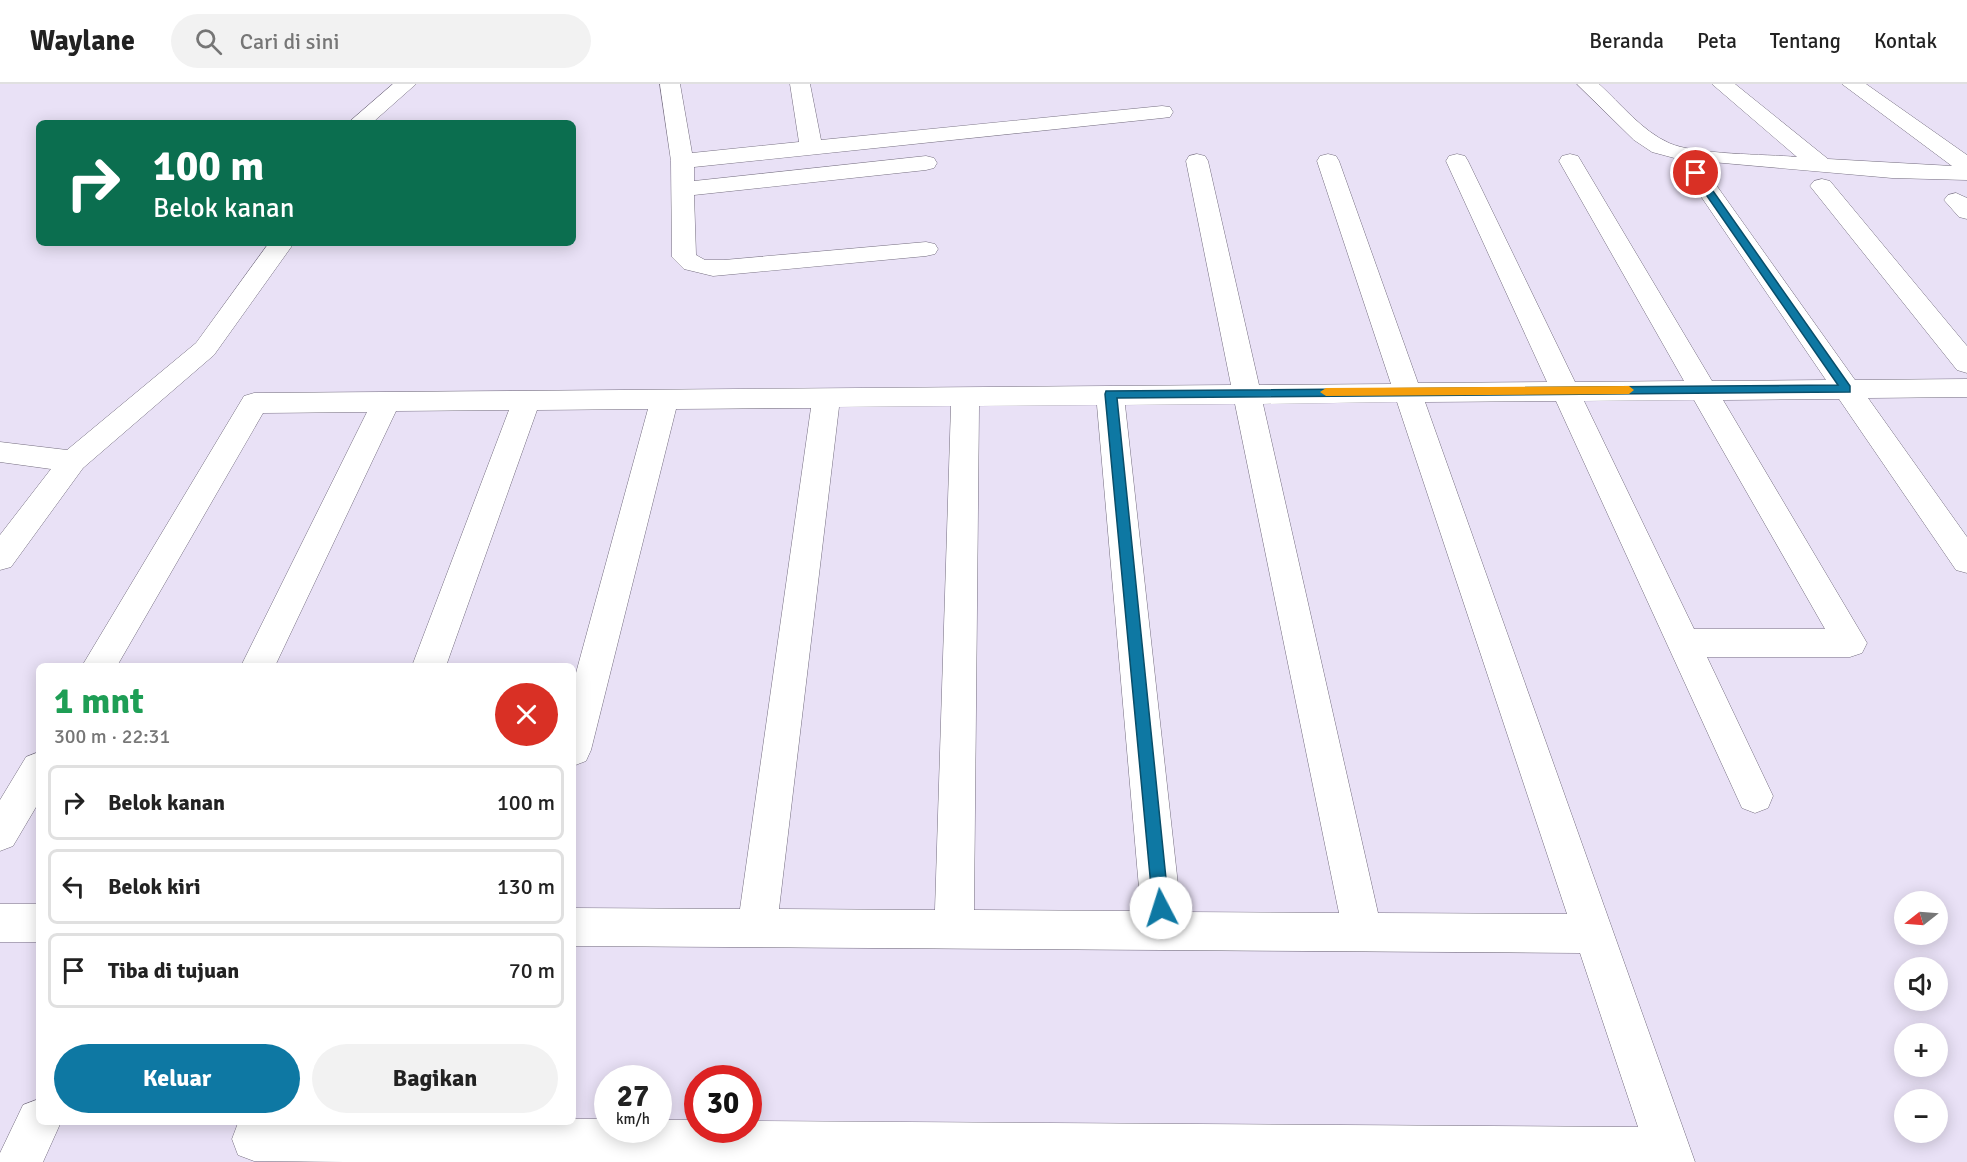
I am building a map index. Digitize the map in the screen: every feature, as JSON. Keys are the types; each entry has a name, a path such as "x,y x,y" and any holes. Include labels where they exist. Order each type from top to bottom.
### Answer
{"street":[{"path":"363,120 406,84"},
{"path":"670,84 682,161 684,257 692,265 702,268 724,268 926,249"},
{"path":"800,84 811,147"},
{"path":"1587,84 1646,138 1671,151 1822,176 1892,171 1967,173"},
{"path":"1722,84 1822,176 1967,364"},
{"path":"1852,84 1967,166"},
{"path":"682,161 1162,112"},
{"path":"1197,161 1363,933"},
{"path":"253,1141 496,1151 1670,1156 1328,161"},
{"path":"1457,161 1755,796"},
{"path":"1570,161 1850,643 1684,643"},
{"path":"683,189 926,163"},
{"path":"1696,173 1967,561"},
{"path":"0,558 73,461 205,349 280,246"},
{"path":"101,663 254,403 1967,388"},
{"path":"1110,394 1163,931"},
{"path":"954,930 964,395"},
{"path":"757,928 826,397"},
{"path":"576,739 665,398"},
{"path":"430,663 527,400"},
{"path":"259,663 386,402"},
{"path":"0,452 73,461"},
{"path":"0,834 36,773"},
{"path":"0,923 36,923"},
{"path":"576,927 1594,934"},
{"path":"19,1162 37,1125"}],"slow traffic":[{"path":"1326,392 1629,390"}],"route":[{"path":"1161,908 1110,394 1846,389 1696,173"}]}
